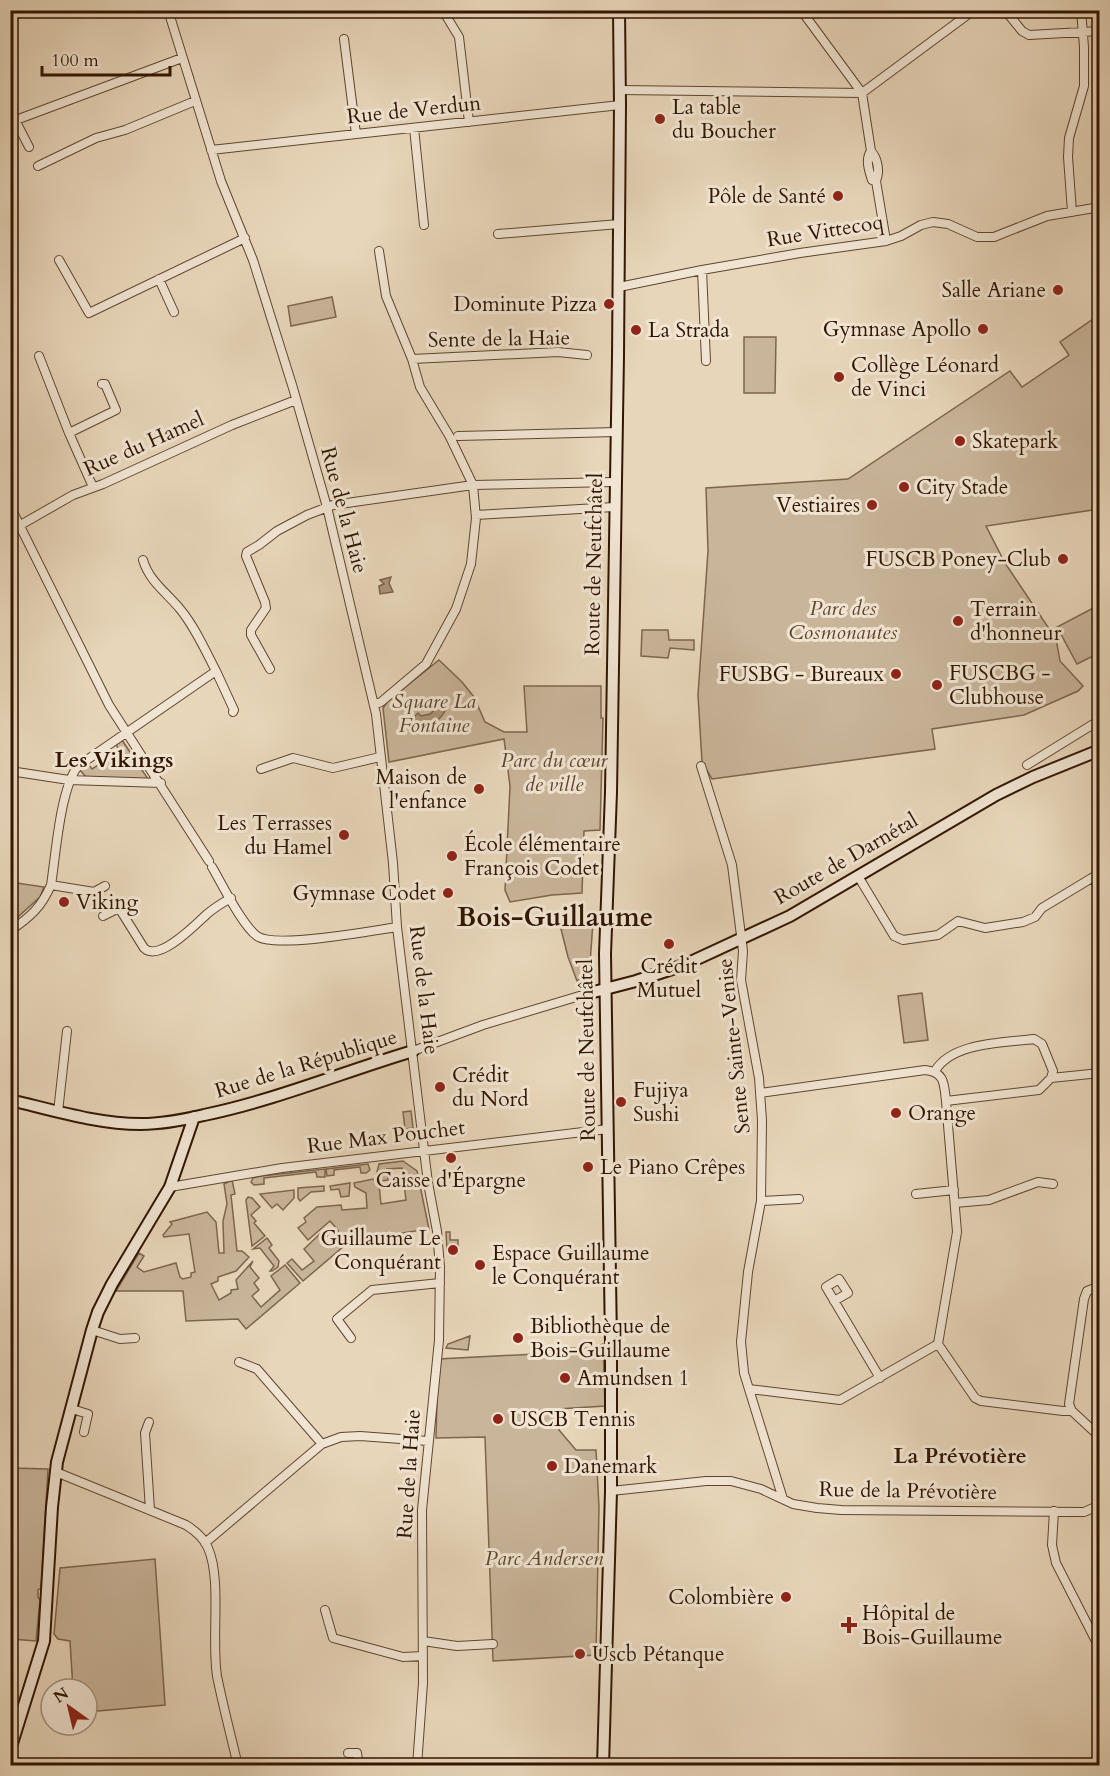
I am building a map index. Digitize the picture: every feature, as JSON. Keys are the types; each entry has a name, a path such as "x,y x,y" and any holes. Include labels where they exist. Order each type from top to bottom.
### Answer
{"main road":[{"name":"Route de Neufchâtel","path":"603,1766 611,1491 605,988 611,792 619,288 619,10"},
{"name":"Route de Darnétal","path":"605,988 636,981 684,965 799,912 996,795 1033,777 1100,750"},
{"name":"Rue de la République","path":"585,994 605,988"},
{"name":"Rue de la République","path":"10,1100 107,1121 137,1124 161,1123 194,1118 282,1095 413,1051"},
{"path":"10,1750 44,1641 56,1472 92,1330 112,1284 170,1187 194,1118"}],"street":[{"name":"Rue de la Haie","path":"168,10 211,150 231,208 254,260 296,400 327,507 374,705 394,878 397,927 424,1151 437,1231 440,1283 439,1340 422,1512 423,1656 417,1766"},
{"path":"801,10 862,93 871,151 875,156 879,174 876,181 886,241"},
{"path":"620,90 862,93 974,10"},
{"path":"1005,10 1022,32 1029,35 1100,32"},
{"path":"1072,212 1068,157 1069,138 1083,86 1081,10"},
{"path":"445,12 459,37 469,122"},
{"path":"345,39 356,134"},
{"path":"16,120 182,58"},
{"path":"38,166 96,138 125,130 195,101"},
{"name":"Rue de Verdun","path":"211,150 620,105"},
{"path":"10,110 29,147"},
{"path":"414,128 424,225"},
{"name":"Rue Vittecoq","path":"619,288 702,270 886,241 921,225 941,222 977,237 994,237 1033,220 1100,207"},
{"path":"498,234 619,224"},
{"path":"59,260 89,313 245,238"},
{"path":"374,705 381,702 426,664 456,609 471,564 476,514 473,485 450,437 420,387 412,359 386,296 379,251"},
{"path":"702,270 706,361"},
{"path":"159,279 174,312"},
{"name":"Sente de la Haie","path":"412,359 558,352 587,355"},
{"path":"39,356 93,487"},
{"path":"69,433 116,410 105,384 102,384"},
{"name":"Rue du Hamel","path":"10,531 64,500 232,425 296,400"},
{"path":"458,436 616,432"},
{"path":"270,669 250,634 266,608 266,602 246,556 247,552 277,531 327,507 473,485 615,482"},
{"path":"10,506 109,705 161,783 249,928 262,939 284,942 397,927"},
{"path":"476,514 614,507"},
{"path":"143,560 147,573 181,610 199,637 233,712"},
{"path":"10,931 35,912 45,899 51,885 69,780 78,766 216,671"},
{"path":"1027,765 1100,720"},
{"path":"261,769 293,758 333,768 380,757"},
{"name":"Sente Sainte-Venise","path":"701,766 732,865 742,951 741,981 750,1017 761,1108 761,1201 748,1272 741,1342 744,1373 783,1499"},
{"path":"10,771 69,780 161,783"},
{"path":"858,876 894,936 903,940 938,935 958,921 985,928 1023,922 1035,917 1042,908 1096,875 1100,889"},
{"path":"51,885 94,892 105,886"},
{"path":"103,916 119,908 144,948 152,952 164,948 193,929 205,916 231,898"},
{"name":"Rue de la République","path":"413,1051 483,1025 585,994"},
{"path":"58,1112 67,1031"},
{"path":"935,1071 942,1061 969,1047 1034,1039 1042,1044 1053,1071 1051,1078 1039,1090 946,1101"},
{"path":"760,1094 925,1070 935,1071 940,1075 944,1084 946,1101 957,1232 938,1344 975,1398 981,1401 1051,1410 1072,1410"},
{"path":"1051,1078 1100,1073"},
{"name":"Rue Max Pouchet","path":"170,1187 282,1167 608,1129"},
{"path":"955,1203 988,1200 1038,1182 1053,1184"},
{"path":"916,1194 954,1190"},
{"path":"761,1201 799,1199"},
{"path":"351,1338 337,1319 372,1290 440,1283"},
{"path":"1100,1286 1087,1291 1084,1299 1070,1404 1072,1410 1100,1437"},
{"path":"834,1301 880,1378"},
{"path":"92,1330 120,1339 135,1338"},
{"path":"749,1389 840,1400 938,1344"},
{"path":"239,1362 257,1369 322,1444"},
{"path":"72,1409 88,1414 84,1432"},
{"path":"149,1422 145,1434 150,1510"},
{"path":"205,1543 322,1444 341,1437 360,1436 428,1441"},
{"path":"56,1472 186,1525 194,1530 205,1543 212,1562 217,1674 238,1766"},
{"name":"Rue de la Prévotière","path":"611,1491 706,1481 731,1481 761,1489 809,1507 841,1510 1084,1512 1100,1505"},
{"path":"1054,1511 1052,1545 1056,1563 1095,1633 1100,1649"},
{"path":"326,1610 333,1638 403,1657 423,1656"},
{"path":"423,1641 456,1646 493,1644"},
{"path":"348,1753 357,1753 359,1766"}],"green space":[{"path":"332,297 336,317 291,326 288,306"},
{"name":"Parc des Cosmonautes","path":"1099,315 1099,509 986,526 1005,563 1056,639 1060,661 1083,686 1078,691 1024,715 932,729 935,749 712,779 702,762 698,695 708,551 706,488 848,479 1010,371 1022,387 1069,355 1060,342"},
{"path":"744,337 776,337 775,393 744,393"},
{"path":"1099,605 1099,653 1077,664 1057,627"},
{"path":"642,630 668,630 669,640 694,640 694,650 670,648 668,658 641,656"},
{"name":"Parc du cœur de ville","path":"439,660 474,697 485,722 504,732 527,732 524,686 601,686 601,718 603,718 600,830 584,831 582,893 510,902 505,890 510,786 504,739 389,762 383,708 388,701"},
{"path":"122,740 148,779 86,777 80,770 88,764 92,769 120,751 116,745"},
{"path":"10,882 44,887 40,897 11,923"},
{"path":"593,922 590,964 585,976 577,981 561,929"},
{"path":"922,993 928,1040 904,1043 898,996"},
{"path":"411,1111 413,1128 405,1129 403,1112"},
{"path":"403,1161 417,1171 429,1229 350,1241 303,1281 287,1263 292,1259 302,1270 314,1261 304,1249 322,1232 326,1236 337,1238 338,1230 330,1221 308,1240 298,1228 306,1222 304,1218 317,1207 341,1205 342,1210 367,1208 366,1193 355,1187 354,1183 373,1179 379,1185 381,1204 406,1200 402,1168 387,1169 388,1180 381,1181 376,1176 379,1164"},
{"path":"368,1164 370,1170 366,1173 361,1173 360,1167 334,1170 334,1175 327,1176 326,1169"},
{"path":"325,1169 325,1177 317,1177 316,1172 264,1178 264,1184 254,1185 251,1182 253,1178 261,1176"},
{"path":"232,1180 235,1194 231,1195 237,1251 242,1251 249,1257 236,1271 218,1277 218,1281 211,1284 219,1300 231,1293 231,1290 238,1289 236,1280 253,1261 250,1267 259,1278 254,1283 259,1290 252,1296 261,1307 280,1290 271,1276 285,1265 300,1283 246,1329 238,1319 186,1321 183,1291 116,1291 139,1253 144,1256 137,1267 144,1272 176,1263 180,1277 183,1279 191,1277 191,1273 195,1272 189,1234 164,1237 163,1235 172,1224 170,1222 207,1212 216,1222 219,1253 224,1253 223,1221 227,1204 224,1184"},
{"path":"350,1183 349,1196 341,1197 339,1189 331,1190 330,1186"},
{"path":"324,1186 324,1191 311,1192 300,1201 298,1198 298,1188"},
{"path":"294,1190 294,1198 283,1210 277,1204 272,1208 260,1194"},
{"path":"248,1197 260,1207 251,1215 256,1221 254,1223 265,1236 252,1246 246,1200"},
{"path":"446,1232 450,1232 450,1240 458,1240 458,1254 451,1253 450,1255 447,1251"},
{"path":"267,1238 272,1245 269,1248 279,1261 278,1267 272,1271 270,1271 274,1266 260,1248 253,1249"},
{"path":"470,1336 468,1350 446,1348 448,1344"},
{"name":"Parc Andersen","path":"603,1344 605,1406 558,1409 559,1430 576,1450 596,1450 599,1507 596,1655 493,1661 485,1437 436,1438 438,1359 536,1354 536,1350 556,1349 557,1353 567,1352 559,1352 559,1348 596,1348"},
{"path":"10,1468 48,1469 36,1641 11,1639"},
{"path":"155,1559 165,1705 99,1711 99,1677 72,1677 70,1641 58,1639 54,1634 60,1568"}],"shaded area":[{"path":"391,577 389,583 393,592 380,594 379,586 384,584 380,580"},
{"path":"448,699 447,705 442,715 419,732 415,727 415,716 418,713 421,716 430,714"}],"place":[{"name":"La table du Boucher","path":"660,119"},
{"name":"Pôle de Santé","path":"838,196"},
{"name":"Salle Ariane","path":"1058,290"},
{"name":"Dominute Pizza","path":"609,304"},
{"name":"Gymnase Apollo","path":"983,329"},
{"name":"La Strada","path":"636,330"},
{"name":"Collège Léonard de Vinci","path":"839,377"},
{"name":"Skatepark","path":"960,441"},
{"name":"City Stade","path":"904,487"},
{"name":"Vestiaires","path":"872,505"},
{"name":"FUSCB Poney-Club","path":"1063,559"},
{"name":"Terrain d'honneur","path":"958,621"},
{"name":"FUSBG - Bureaux","path":"896,674"},
{"name":"FUSCBG - Clubhouse","path":"937,685"},
{"name":"Maison de l'enfance","path":"479,789"},
{"name":"Les Terrasses du Hamel","path":"344,835"},
{"name":"École élémentaire François Codet","path":"452,856"},
{"name":"Gymnase Codet","path":"448,893"},
{"name":"Viking","path":"64,902"},
{"name":"Crédit Mutuel","path":"669,944"},
{"name":"Crédit du Nord","path":"440,1087"},
{"name":"Fujiya Sushi","path":"621,1102"},
{"name":"Orange","path":"896,1113"},
{"name":"Caisse d'Épargne","path":"451,1158"},
{"name":"Le Piano Crêpes","path":"588,1167"},
{"name":"Guillaume Le Conquérant","path":"453,1250"},
{"name":"Espace Guillaume le Conquérant","path":"480,1265"},
{"name":"Bibliothèque de Bois-Guillaume","path":"518,1338"},
{"name":"Amundsen 1","path":"565,1378"},
{"name":"USCB Tennis","path":"498,1419"},
{"name":"Danemark","path":"552,1466"},
{"name":"Colombière","path":"786,1597"},
{"name":"Hôpital de Bois-Guillaume","path":"849,1625"},
{"name":"Uscb Pétanque","path":"580,1654"}],"district":[{"name":"Les Vikings","path":"114,760"},
{"name":"Bois-Guillaume","path":"555,917"},
{"name":"La Prévotière","path":"960,1456"}],"park label":[{"name":"Square La Fontaine","path":"434,713"}]}
